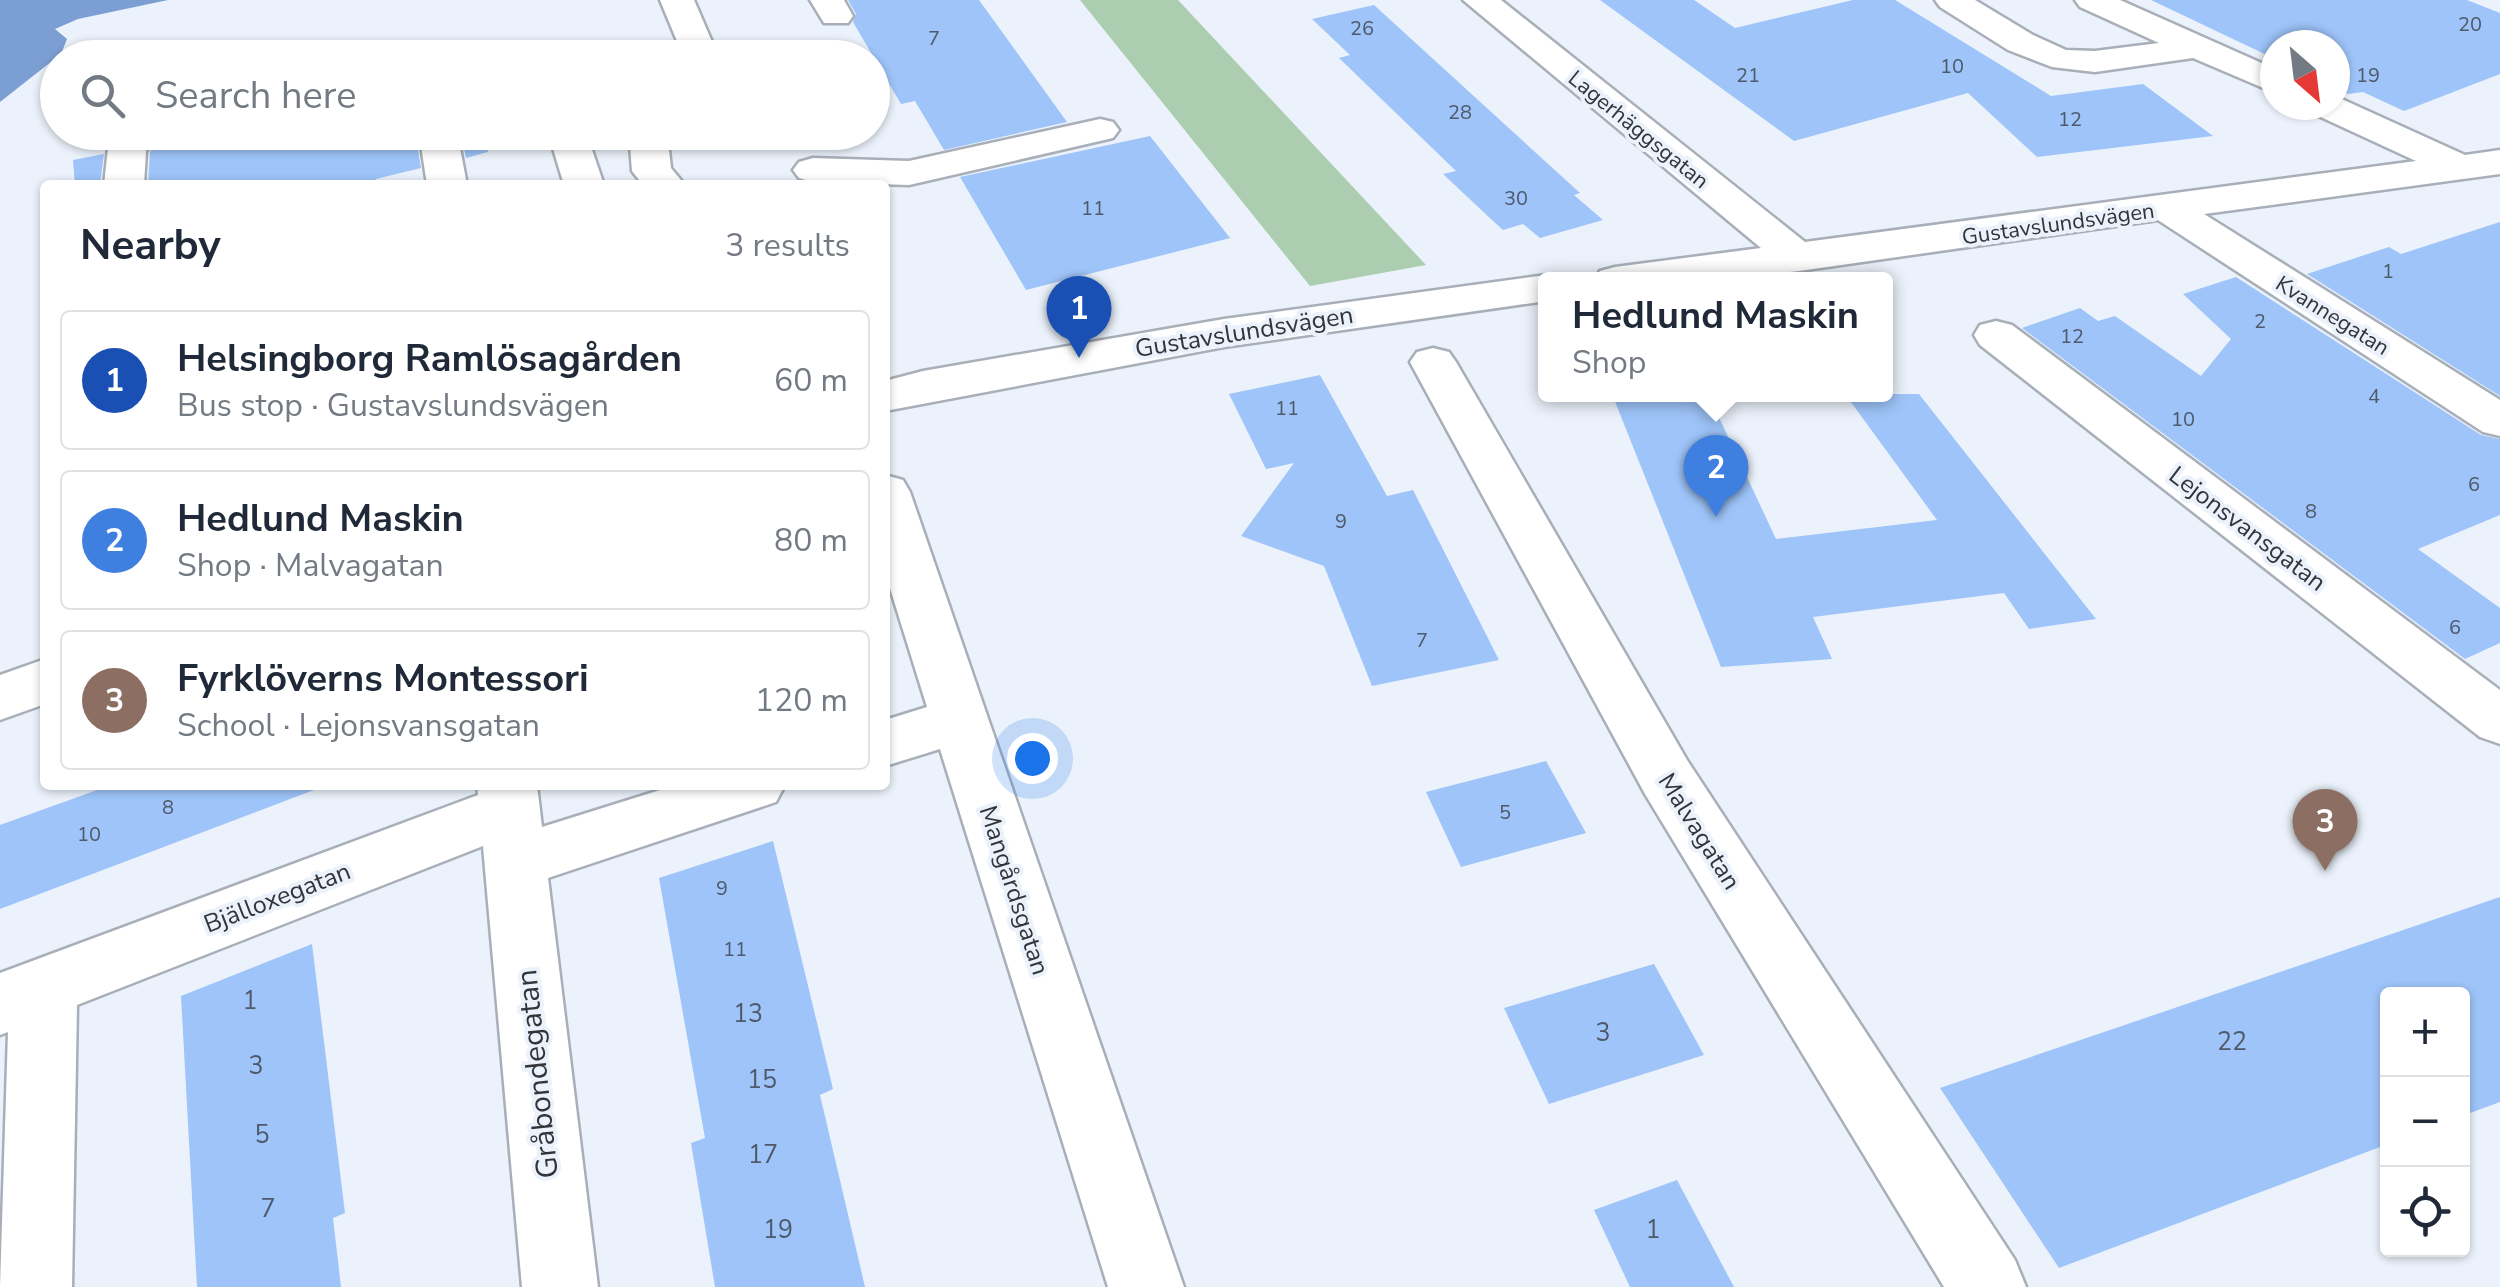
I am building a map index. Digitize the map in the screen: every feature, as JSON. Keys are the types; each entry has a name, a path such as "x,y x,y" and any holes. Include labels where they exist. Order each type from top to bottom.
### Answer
{"street":[{"path":"677,0 694,40"},
{"name":"Lagerhäggsgatan","path":"1480,0 1799,258"},
{"path":"1952,0 2038,50 2063,60 2088,61 2198,47"},
{"path":"2092,0 2260,75"},
{"path":"2350,115 2481,165"},
{"path":"811,163 909,173 1100,130"},
{"path":"124,180 126,150"},
{"path":"441,150 445,180"},
{"path":"572,150 582,180"},
{"path":"650,150 652,171 660,180"},
{"name":"Gustavslundsvägen","path":"1682,272 2481,165"},
{"name":"Kvannegatan","path":"2168,208 2500,421"},
{"name":"Gustavslundsvägen","path":"890,395 1224,332 1538,289"},
{"name":"Lejonsvansgatan","path":"1996,336 2500,721"},
{"name":"Malvagatan","path":"1432,362 1666,777 1988,1287"},
{"name":"Mangårdsgatan","path":"890,507 1146,1287"},
{"path":"0,698 40,684"},
{"path":"890,742 960,720"},
{"path":"511,819 719,790"},
{"name":"Bjälloxegatan","path":"34,1287 22,995 511,819"},
{"name":"Gråbondegatan","path":"511,819 560,1287"}],"green space":[{"path":"1080,0 1178,0 1426,265 1310,286"}],"water":[{"path":"0,0 168,0 78,19 55,29 67,40 40,40 40,71 0,102"}],"building":[{"path":"848,0 979,0 1067,122 944,150 915,101 901,104 890,85 890,40 864,40 853,22 856,14"},
{"path":"1600,0 1694,0 1735,28 1853,0 1895,0 2051,96 2143,84 2213,136 2037,157 1968,93 1794,141"},
{"path":"2151,0 2467,0 2500,13 2500,74 2404,111 2363,92 2350,94 2350,30 2260,30 2260,52"},
{"path":"1374,5 1580,193 1574,195 1603,220 1540,238 1523,224 1503,230 1443,174 1456,171 1339,58 1350,55 1312,19"},
{"path":"1150,136 1230,238 1026,290 960,177"},
{"path":"418,150 421,168 376,180 148,180 150,152"},
{"path":"464,150 488,150 488,152 466,158"},
{"path":"104,154 101,180 75,180 73,160"},
{"path":"2500,222 2500,396 2307,274 2389,247 2401,254"},
{"path":"2236,277 2481,435 2500,439 2500,515 2418,549 2500,608 2500,643 2465,659 2022,328 2080,308 2098,321 2115,316 2201,376 2231,339 2183,294"},
{"path":"1320,375 1387,496 1413,490 1499,660 1372,686 1324,566 1241,536 1294,463 1266,469 1229,394"},
{"path":"1893,394 1919,394 2096,619 2029,629 2004,593 1813,617 1832,659 1721,667 1615,402 1712,402 1776,539 1937,520 1851,402 1893,402"},
{"path":"1546,761 1586,833 1461,867 1426,792"},
{"path":"97,790 314,790 0,909 0,825"},
{"path":"773,841 833,1089 820,1095 865,1287 715,1287 691,1143 705,1138 659,878"},
{"path":"2500,897 2500,1102 2470,1113 2470,987 2380,987 2380,1147 2059,1268 1940,1088"},
{"path":"312,944 345,1213 333,1218 341,1287 197,1287 181,996"},
{"path":"1654,964 1704,1055 1549,1104 1504,1008"},
{"path":"1677,1180 1734,1287 1630,1287 1594,1210"}],"place":[{"name":"Helsingborg Ramlösagården","path":"1079,358"},
{"name":"Hedlund Maskin","path":"1716,517"},
{"name":"Fyrklöverns Montessori","path":"2325,871"}]}
